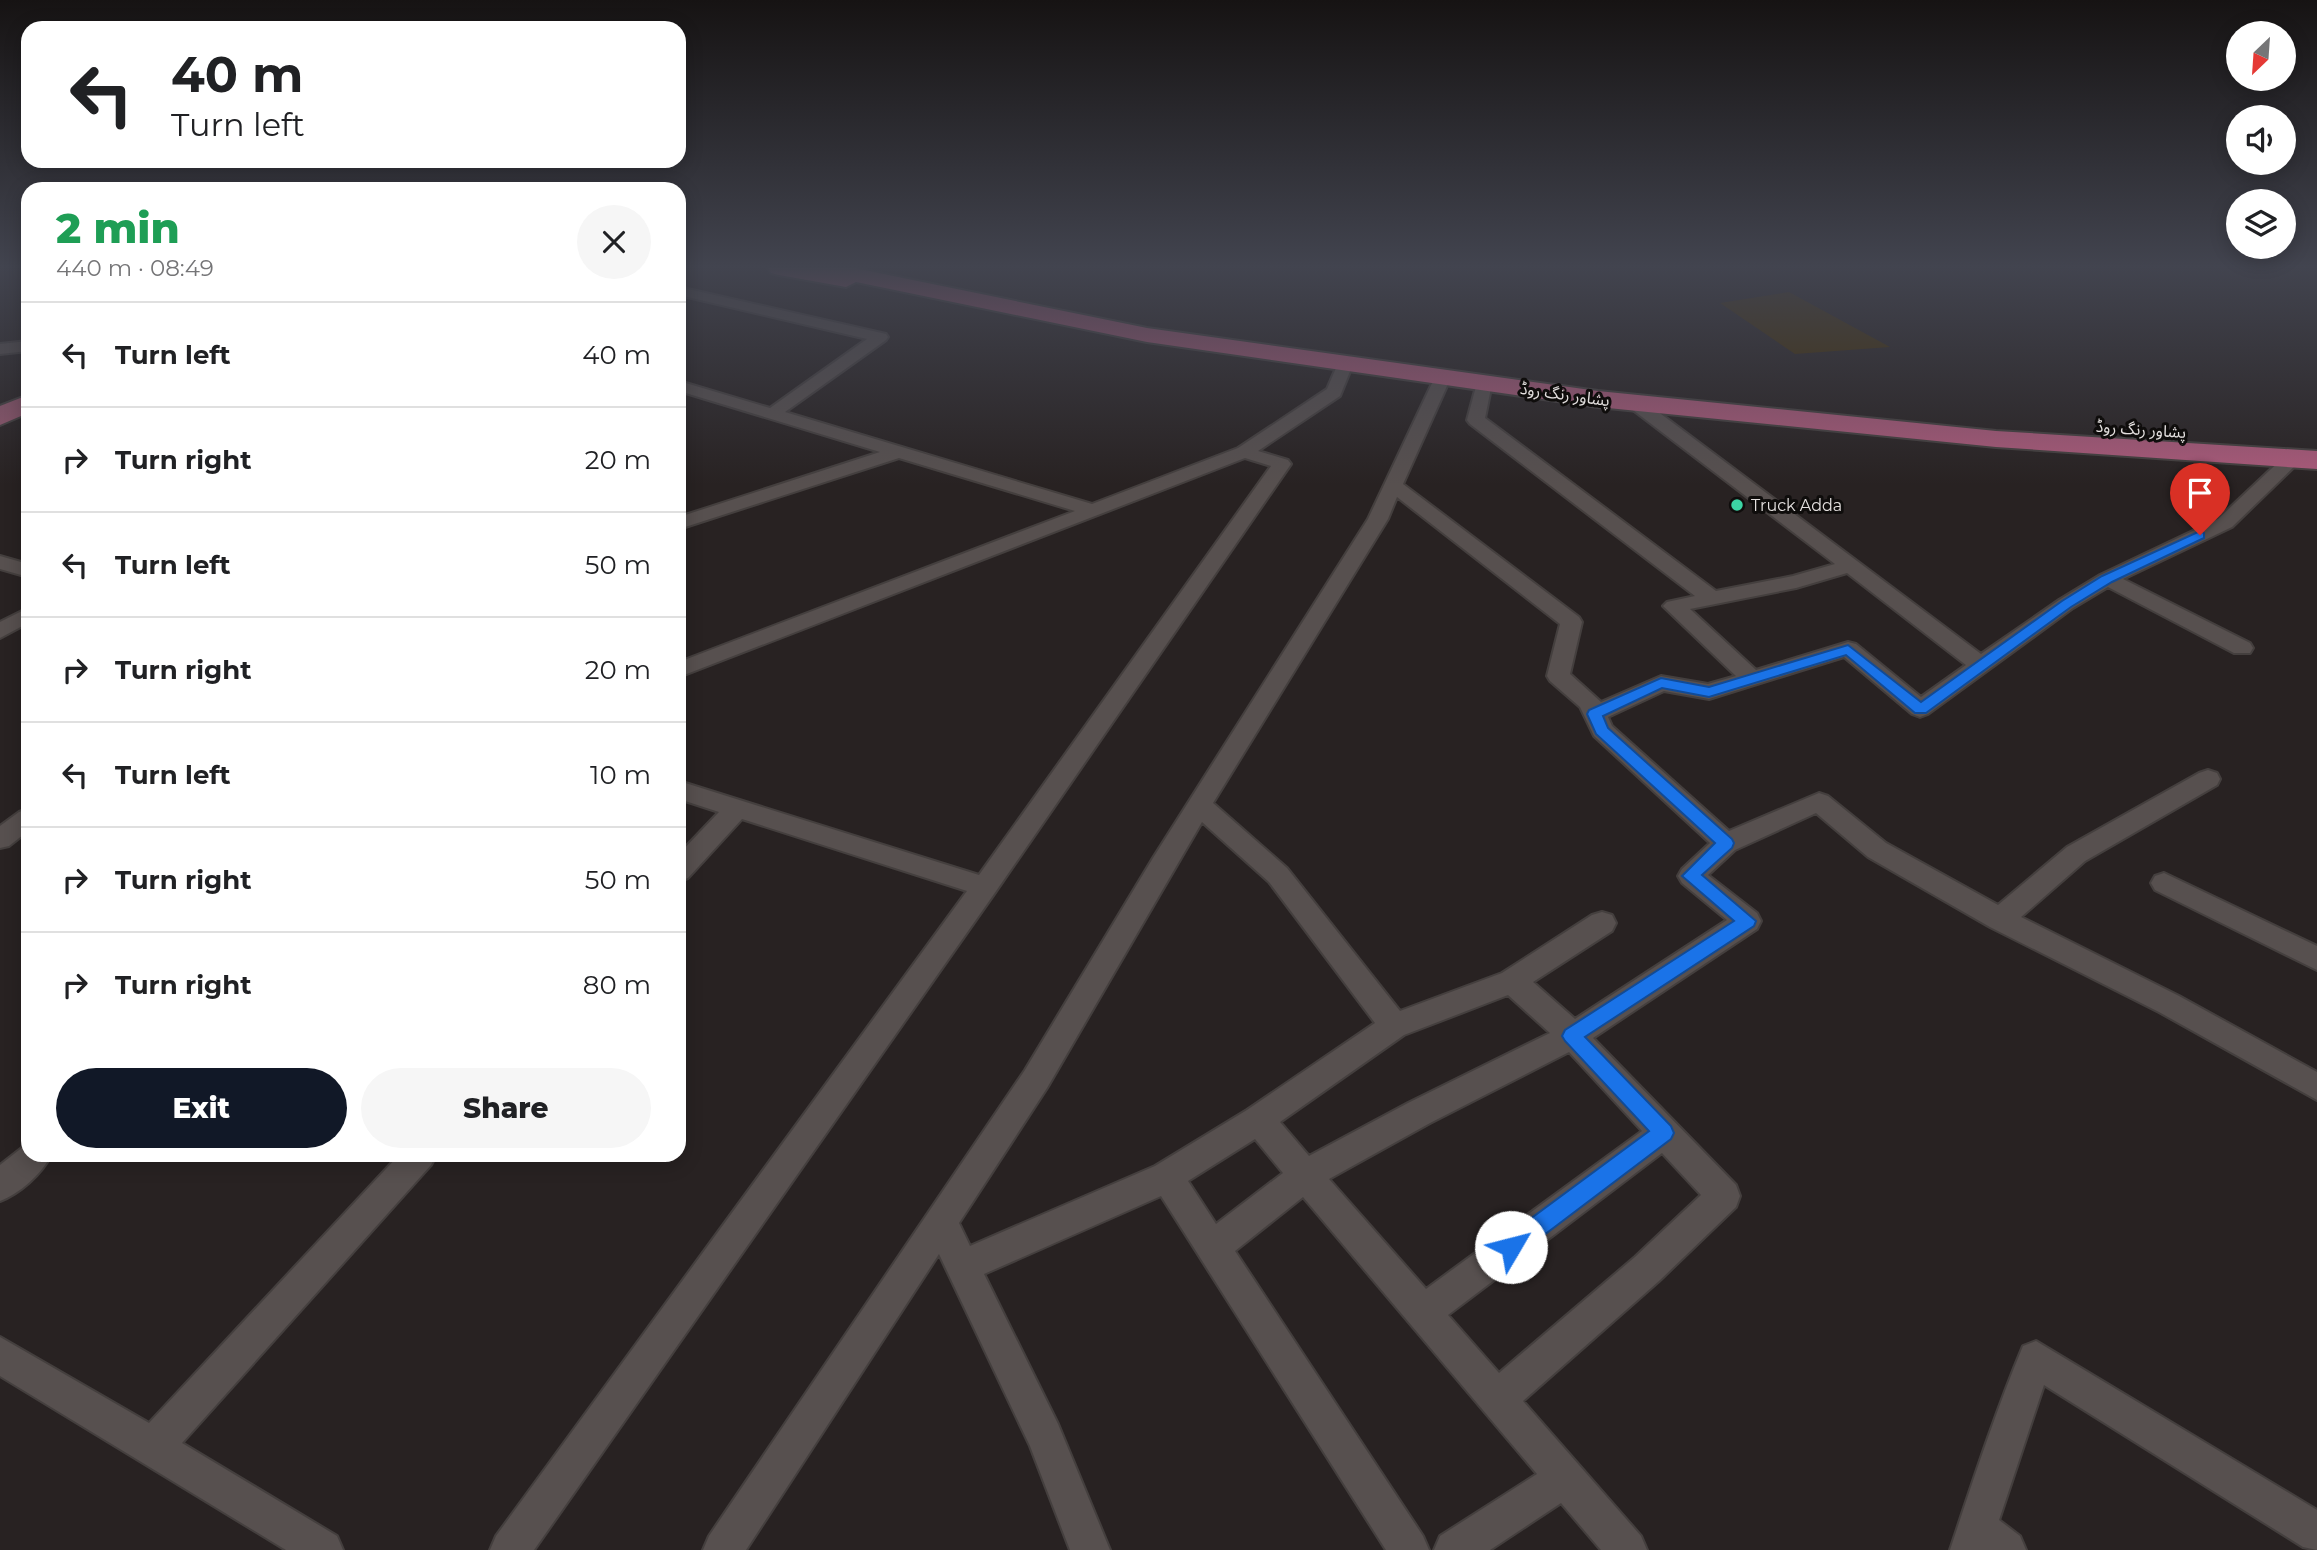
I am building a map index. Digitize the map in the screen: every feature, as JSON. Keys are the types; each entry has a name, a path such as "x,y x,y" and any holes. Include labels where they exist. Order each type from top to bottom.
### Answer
{"highway":[{"name":"پشاور رنگ روڈ","path":"1183,340 1635,403 1996,439 2305,459"},
{"name":"پشاور رنگ روڈ","path":"1304,340 1512,371 1805,403 1995,419 2317,439"}],"main road":[{"path":"0,404 21,394"},
{"path":"0,416 21,406"}],"street":[{"path":"772,414 875,340"},
{"path":"0,349 21,347"},
{"path":"686,667 1244,452 1334,392 1345,364"},
{"path":"723,1550 1035,1079 1199,804 1378,519 1443,377"},
{"path":"1484,383 1476,420 1713,598"},
{"path":"686,388 1093,510"},
{"path":"1635,403 1981,665"},
{"path":"686,521 898,452"},
{"path":"510,1550 985,887 1282,464 1244,452"},
{"path":"1595,714 1661,683 1709,692 1848,649 1920,709 2066,604 2107,579 2225,523 2305,459"},
{"path":"1393,485 1571,622 1558,676 1590,703 1602,730 1726,843"},
{"path":"0,562 21,569"},
{"path":"1752,679 1674,606 1796,582 1850,566"},
{"path":"2107,579 2242,648"},
{"path":"0,631 21,618"},
{"path":"2000,919 2076,854 2208,779"},
{"path":"686,792 985,887"},
{"path":"1213,1247 1306,1175 1572,1036 1747,921 1691,876 1726,843 1819,802 1877,850 2000,919 2169,1004 2317,1087"},
{"path":"1199,804 1278,875 1394,1026"},
{"path":"686,863 737,808"},
{"path":"0,839 21,823"},
{"path":"2164,883 2317,959"},
{"path":"962,1266 1167,1177 1258,1119 1394,1026 1512,981 1602,923"},
{"path":"1497,1399 1647,1269 1724,1196 1572,1036 1512,981"},
{"path":"1258,1119 1627,1550"},
{"path":"1424,1312 1664,1133"},
{"path":"0,1186 27,1162"},
{"path":"153,1447 414,1162"},
{"path":"1167,1177 1409,1550"},
{"path":"941,1222 1045,1437 1090,1550"},
{"path":"0,1355 323,1550"},
{"path":"1984,1542 2012,1419 2036,1359 2317,1533"},
{"path":"1454,1550 1565,1478"}],"shaded area":[{"path":"1775,340 1878,340 1890,347 1795,354"}],"place":[{"name":"Truck Adda","path":"1737,505"}],"route":[{"path":"1511,1247 1664,1133 1572,1036 1747,921 1691,876 1726,843 1602,730 1595,714 1661,683 1709,692 1848,649 1920,709 2066,604 2107,579 2200,535"}]}
